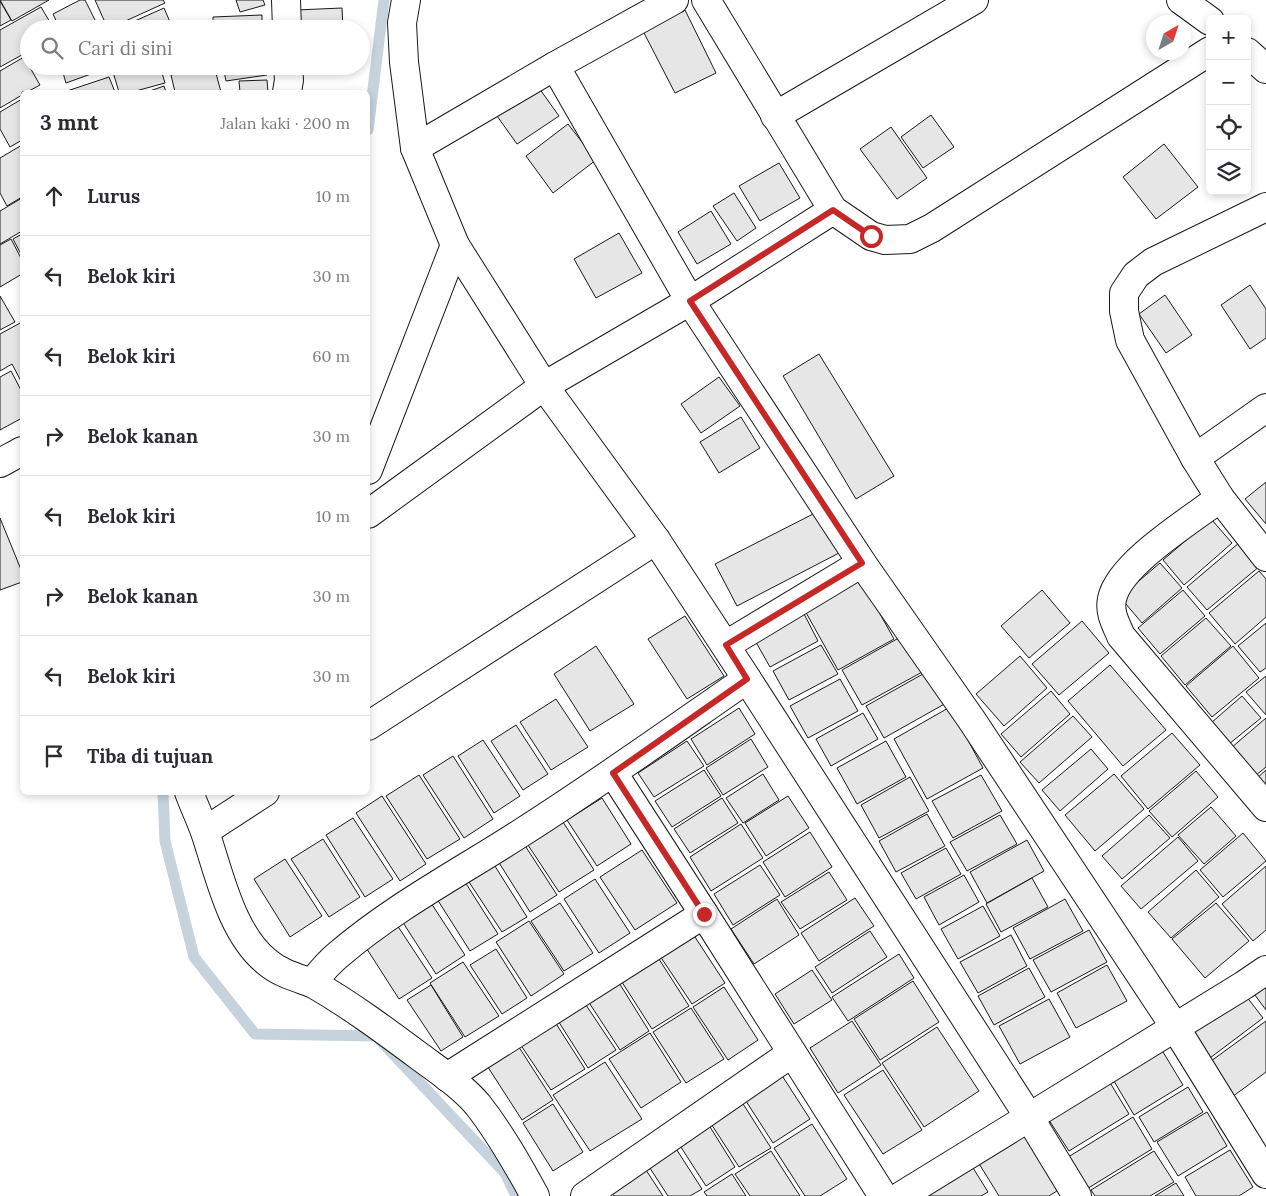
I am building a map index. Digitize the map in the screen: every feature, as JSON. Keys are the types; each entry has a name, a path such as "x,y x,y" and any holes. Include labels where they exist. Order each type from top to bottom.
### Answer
{"street":[{"path":"286,0 287,20"},
{"path":"406,0 402,24 404,62 415,148 455,245 544,386 656,540 726,645 1029,1117 1077,1196"},
{"path":"415,148 555,66 674,0"},
{"path":"706,0 833,210 871,236 886,240 910,239 932,228 1206,54"},
{"path":"776,116 974,0"},
{"path":"1181,0 1206,18"},
{"path":"1251,56 1266,70"},
{"path":"555,66 690,301 862,563 971,719 1175,1027 1266,1174"},
{"path":"286,90 289,75"},
{"path":"1266,207 1153,262 1136,275 1124,293 1124,312 1130,340 1195,458 1220,498 1266,557"},
{"path":"370,513 544,386 690,301 833,210"},
{"path":"370,465 455,245"},
{"path":"1195,458 1266,408"},
{"path":"0,463 20,452"},
{"path":"1220,498 1136,561 1121,578 1112,599 1112,616 1121,636 1266,807"},
{"path":"370,725 656,540"},
{"path":"726,645 862,563"},
{"path":"312,982 337,956 383,920 433,887 521,834 613,773 747,679"},
{"path":"613,773 883,1196"},
{"path":"190,795 205,831 230,907 248,941 273,966 286,974 312,982 342,1000 447,1077 477,1104 502,1139 535,1196"},
{"path":"205,831 260,795"},
{"path":"447,1077 704,914"},
{"path":"901,1196 1266,970"},
{"path":"585,1196 792,1053"}],"building":[{"path":"0,0 49,0 12,21"},
{"path":"80,0 85,0 95,20 56,20 53,14"},
{"path":"95,0 163,0 165,3 128,20 104,20"},
{"path":"236,0 263,0 265,5 240,12"},
{"path":"0,1 11,20 0,26"},
{"path":"41,7 49,20 20,20 20,56 0,67 0,30"},
{"path":"164,8 169,20 137,20"},
{"path":"342,8 343,20 297,20 296,10"},
{"path":"685,10 716,73 675,93 643,31"},
{"path":"262,15 262,20 213,20 213,17"},
{"path":"20,59 20,75 34,75 40,85 31,90 20,90 20,96 0,108 0,71"},
{"path":"64,75 88,75 66,83"},
{"path":"114,75 163,75 165,83 139,90 118,90"},
{"path":"171,75 216,75 220,90 175,90"},
{"path":"225,75 267,75 226,81"},
{"path":"109,77 114,90 70,90"},
{"path":"267,80 268,90 240,90 239,81"},
{"path":"164,86 165,90 153,90"},
{"path":"539,88 559,116 517,144 497,116"},
{"path":"20,100 20,141 10,147 0,129 0,112"},
{"path":"931,115 954,147 923,168 901,137"},
{"path":"568,124 596,160 553,193 526,156"},
{"path":"891,127 927,178 897,199 860,149"},
{"path":"1164,144 1198,187 1156,219 1123,177"},
{"path":"20,146 20,198 7,206 0,193 0,158"},
{"path":"779,163 800,198 760,221 739,186"},
{"path":"734,193 756,228 737,241 713,206"},
{"path":"20,199 20,232 0,244 0,211"},
{"path":"711,211 731,244 697,264 678,232"},
{"path":"619,233 642,273 596,298 574,259"},
{"path":"20,235 20,252 13,239"},
{"path":"11,239 20,256 20,275 0,287 0,245"},
{"path":"1250,285 1266,309 1266,338 1250,349 1221,305"},
{"path":"1165,295 1192,335 1166,353 1139,314"},
{"path":"0,296 15,322 0,330"},
{"path":"20,323 20,379 12,364 0,371 0,334"},
{"path":"819,354 894,476 856,499 783,376"},
{"path":"11,371 20,388 20,419 0,430 0,377"},
{"path":"719,377 740,406 701,433 681,404"},
{"path":"741,417 760,448 719,473 700,442"},
{"path":"1266,482 1266,524 1245,499"},
{"path":"817,512 839,553 737,606 715,564"},
{"path":"0,518 20,567 20,583 0,590"},
{"path":"1211,519 1232,543 1184,585 1163,560"},
{"path":"1240,542 1260,566 1207,610 1187,587"},
{"path":"1160,563 1182,588 1142,623 1120,597"},
{"path":"1259,571 1266,579 1266,617 1235,644 1209,613"},
{"path":"860,578 894,639 838,670 804,609"},
{"path":"1042,590 1070,623 1029,658 1001,626"},
{"path":"1183,590 1205,616 1160,654 1138,628"},
{"path":"802,610 818,641 770,667 753,637"},
{"path":"685,616 724,676 687,699 648,639"},
{"path":"1206,618 1231,646 1185,685 1161,656"},
{"path":"1082,621 1109,653 1059,695 1032,664"},
{"path":"1266,623 1266,668 1260,672 1238,646"},
{"path":"904,635 924,671 862,705 842,670"},
{"path":"821,645 838,674 789,700 773,671"},
{"path":"596,646 634,704 590,731 554,674"},
{"path":"1233,646 1259,678 1212,717 1186,686"},
{"path":"1020,656 1047,688 1004,726 976,694"},
{"path":"1110,665 1166,730 1123,766 1068,701"},
{"path":"930,670 948,702 884,738 866,706"},
{"path":"1266,676 1266,715 1246,692"},
{"path":"840,679 858,711 808,738 790,706"},
{"path":"1051,691 1070,714 1021,757 1001,734"},
{"path":"1242,696 1261,718 1229,744 1211,723"},
{"path":"556,699 588,747 551,770 520,722"},
{"path":"950,707 983,768 927,799 894,739"},
{"path":"739,708 755,734 707,765 691,739"},
{"path":"863,713 878,739 831,766 816,739"},
{"path":"1073,716 1092,737 1039,783 1020,762"},
{"path":"1266,718 1266,767 1255,776 1231,748"},
{"path":"516,725 548,774 523,790 491,741"},
{"path":"1172,733 1200,765 1148,809 1121,776"},
{"path":"751,739 768,767 723,795 706,768"},
{"path":"483,740 520,796 494,813 458,756"},
{"path":"687,741 704,766 654,797 638,773"},
{"path":"886,741 906,777 857,804 837,768"},
{"path":"1091,749 1108,769 1060,811 1042,790"},
{"path":"453,756 493,819 464,838 423,775"},
{"path":"704,770 721,796 672,827 655,801"},
{"path":"1266,770 1266,791 1256,779"},
{"path":"1196,771 1218,797 1172,837 1149,811"},
{"path":"763,774 779,800 743,823 726,798"},
{"path":"1114,774 1144,809 1095,851 1065,815"},
{"path":"419,775 460,839 427,859 386,796"},
{"path":"981,775 1002,811 953,838 932,801"},
{"path":"910,777 929,811 879,838 861,805"},
{"path":"382,796 426,864 400,881 356,813"},
{"path":"788,796 809,828 766,856 745,823"},
{"path":"602,798 631,844 597,866 567,820"},
{"path":"722,798 738,823 690,853 674,829"},
{"path":"1211,807 1236,836 1204,864 1178,835"},
{"path":"927,814 945,846 896,872 879,841"},
{"path":"1000,815 1017,844 967,871 950,842"},
{"path":"1149,815 1170,838 1122,879 1102,856"},
{"path":"353,818 393,879 365,897 326,835"},
{"path":"563,822 594,870 559,892 528,845"},
{"path":"741,824 763,858 711,891 690,857"},
{"path":"810,832 832,867 785,897 763,862"},
{"path":"1243,833 1266,861 1223,897 1200,870"},
{"path":"1178,837 1198,861 1141,909 1121,886"},
{"path":"323,839 360,897 329,917 291,859"},
{"path":"1027,840 1044,871 987,903 970,872"},
{"path":"524,844 557,895 530,912 498,861"},
{"path":"946,848 961,874 916,899 901,873"},
{"path":"642,850 677,903 635,930 600,877"},
{"path":"285,859 322,916 290,937 254,879"},
{"path":"493,863 527,917 502,932 467,879"},
{"path":"760,865 780,895 733,925 714,894"},
{"path":"1266,866 1266,930 1253,941 1222,904"},
{"path":"1196,870 1219,897 1171,938 1148,912"},
{"path":"829,872 847,900 800,929 781,902"},
{"path":"964,875 979,902 939,925 924,897"},
{"path":"1032,878 1048,907 1001,932 986,904"},
{"path":"595,879 630,933 599,953 564,899"},
{"path":"465,882 498,934 470,951 437,899"},
{"path":"855,898 874,926 819,961 801,933"},
{"path":"777,899 799,935 754,964 731,929"},
{"path":"1065,899 1083,931 1030,959 1013,928"},
{"path":"431,903 465,955 436,974 402,921"},
{"path":"560,903 593,953 564,971 531,921"},
{"path":"1216,903 1249,941 1205,978 1172,939"},
{"path":"983,906 1000,936 958,959 941,929"},
{"path":"529,921 564,974 531,996 496,942"},
{"path":"397,925 432,978 399,999 365,946"},
{"path":"1089,930 1107,962 1051,992 1033,960"},
{"path":"870,931 887,957 832,993 815,967"},
{"path":"693,934 725,983 692,1004 660,956"},
{"path":"1011,935 1027,966 978,993 960,962"},
{"path":"496,949 527,998 502,1014 470,965"},
{"path":"899,954 914,978 848,1021 832,997"},
{"path":"657,956 689,1006 652,1029 620,979"},
{"path":"463,962 499,1016 465,1037 430,983"},
{"path":"1107,965 1127,1001 1076,1028 1057,993"},
{"path":"1029,968 1045,997 994,1025 978,996"},
{"path":"812,970 832,1000 794,1024 775,994"},
{"path":"1266,974 1266,1010 1249,987"},
{"path":"616,978 649,1031 620,1050 586,998"},
{"path":"913,981 939,1022 880,1060 854,1019"},
{"path":"431,985 463,1037 441,1051 407,1000"},
{"path":"724,987 758,1040 728,1060 693,1007"},
{"path":"1243,992 1263,1018 1206,1061 1186,1034"},
{"path":"582,999 616,1050 588,1068 555,1016"},
{"path":"1049,999 1070,1037 1020,1064 999,1026"},
{"path":"691,1008 724,1059 686,1083 653,1032"},
{"path":"553,1019 585,1069 551,1090 518,1041"},
{"path":"852,1021 881,1065 838,1093 810,1048"},
{"path":"1266,1021 1266,1072 1232,1097 1207,1064"},
{"path":"937,1027 979,1091 924,1127 882,1063"},
{"path":"650,1033 681,1082 641,1108 609,1059"},
{"path":"515,1041 553,1100 522,1120 484,1061"},
{"path":"1160,1047 1183,1085 1134,1115 1111,1076"},
{"path":"605,1062 642,1119 590,1151 553,1095"},
{"path":"883,1070 922,1130 883,1154 844,1095"},
{"path":"781,1074 810,1119 773,1143 744,1098"},
{"path":"1106,1076 1129,1114 1069,1151 1045,1114"},
{"path":"1188,1087 1203,1112 1154,1142 1139,1117"},
{"path":"740,1099 771,1148 739,1167 708,1119"},
{"path":"553,1104 583,1152 553,1171 523,1123"},
{"path":"1207,1112 1227,1146 1178,1176 1157,1142"},
{"path":"1133,1117 1152,1149 1085,1190 1065,1159"},
{"path":"707,1122 735,1167 706,1186 677,1141"},
{"path":"812,1124 847,1179 820,1196 805,1196 774,1148"},
{"path":"1025,1133 1060,1189 1049,1196 999,1196 978,1162"},
{"path":"673,1144 702,1189 690,1196 668,1196 646,1162"},
{"path":"1230,1150 1253,1187 1239,1196 1196,1196 1185,1177"},
{"path":"771,1151 800,1196 750,1196 735,1174"},
{"path":"1154,1151 1174,1182 1150,1196 1095,1196 1091,1190"},
{"path":"970,1163 988,1192 981,1196 917,1196"},
{"path":"642,1164 663,1196 614,1196 608,1186"},
{"path":"732,1174 746,1196 707,1196 704,1192"},
{"path":"1176,1183 1184,1196 1155,1196"}],"waterway":[{"path":"370,114 384,0"},
{"path":"163,795 165,841 194,957 255,1034 376,1036 505,1173 516,1196"}],"route":[{"path":"704,914 613,773 747,679 726,645 862,563 690,301 833,210 871,236"}]}
